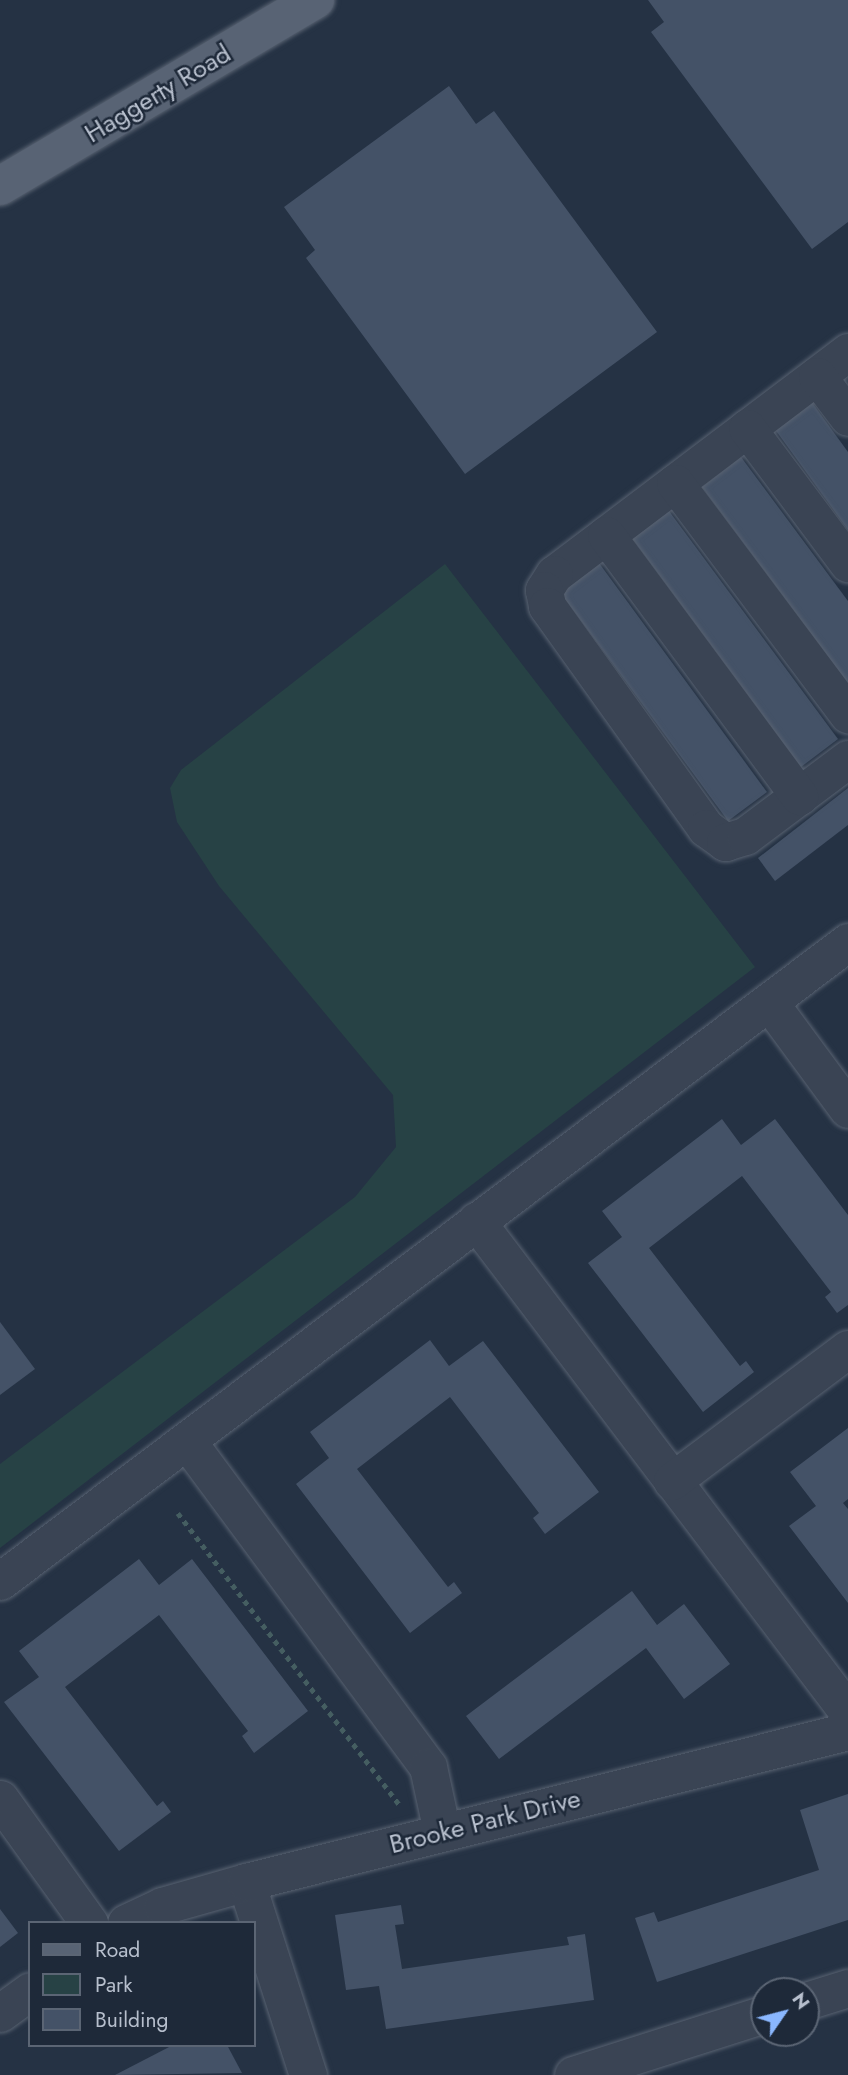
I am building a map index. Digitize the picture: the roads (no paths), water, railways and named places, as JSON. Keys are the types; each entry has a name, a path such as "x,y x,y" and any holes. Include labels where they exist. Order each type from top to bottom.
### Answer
{"main road":[{"name":"Haggerty Road","path":"0,186 315,0"}],"street":[{"path":"848,352 554,575 544,590 547,606 706,828 725,842 746,836 848,759"},
{"path":"817,376 848,417"},
{"path":"747,428 848,563"},
{"path":"675,483 848,714"},
{"path":"606,536 799,796"},
{"path":"0,1581 848,942"},
{"path":"769,1002 848,1109"},
{"path":"476,1221 848,1712"},
{"path":"673,1481 848,1349"},
{"path":"187,1441 428,1767 442,1832"},
{"name":"Brooke Park Drive","path":"130,1921 162,1906 246,1882 848,1731"},
{"path":"0,1800 88,1921"},
{"path":"246,1882 308,2075"},
{"path":"820,1997 848,1988"},
{"path":"0,2013 28,1992"},
{"path":"573,2075 750,2018"}]}
